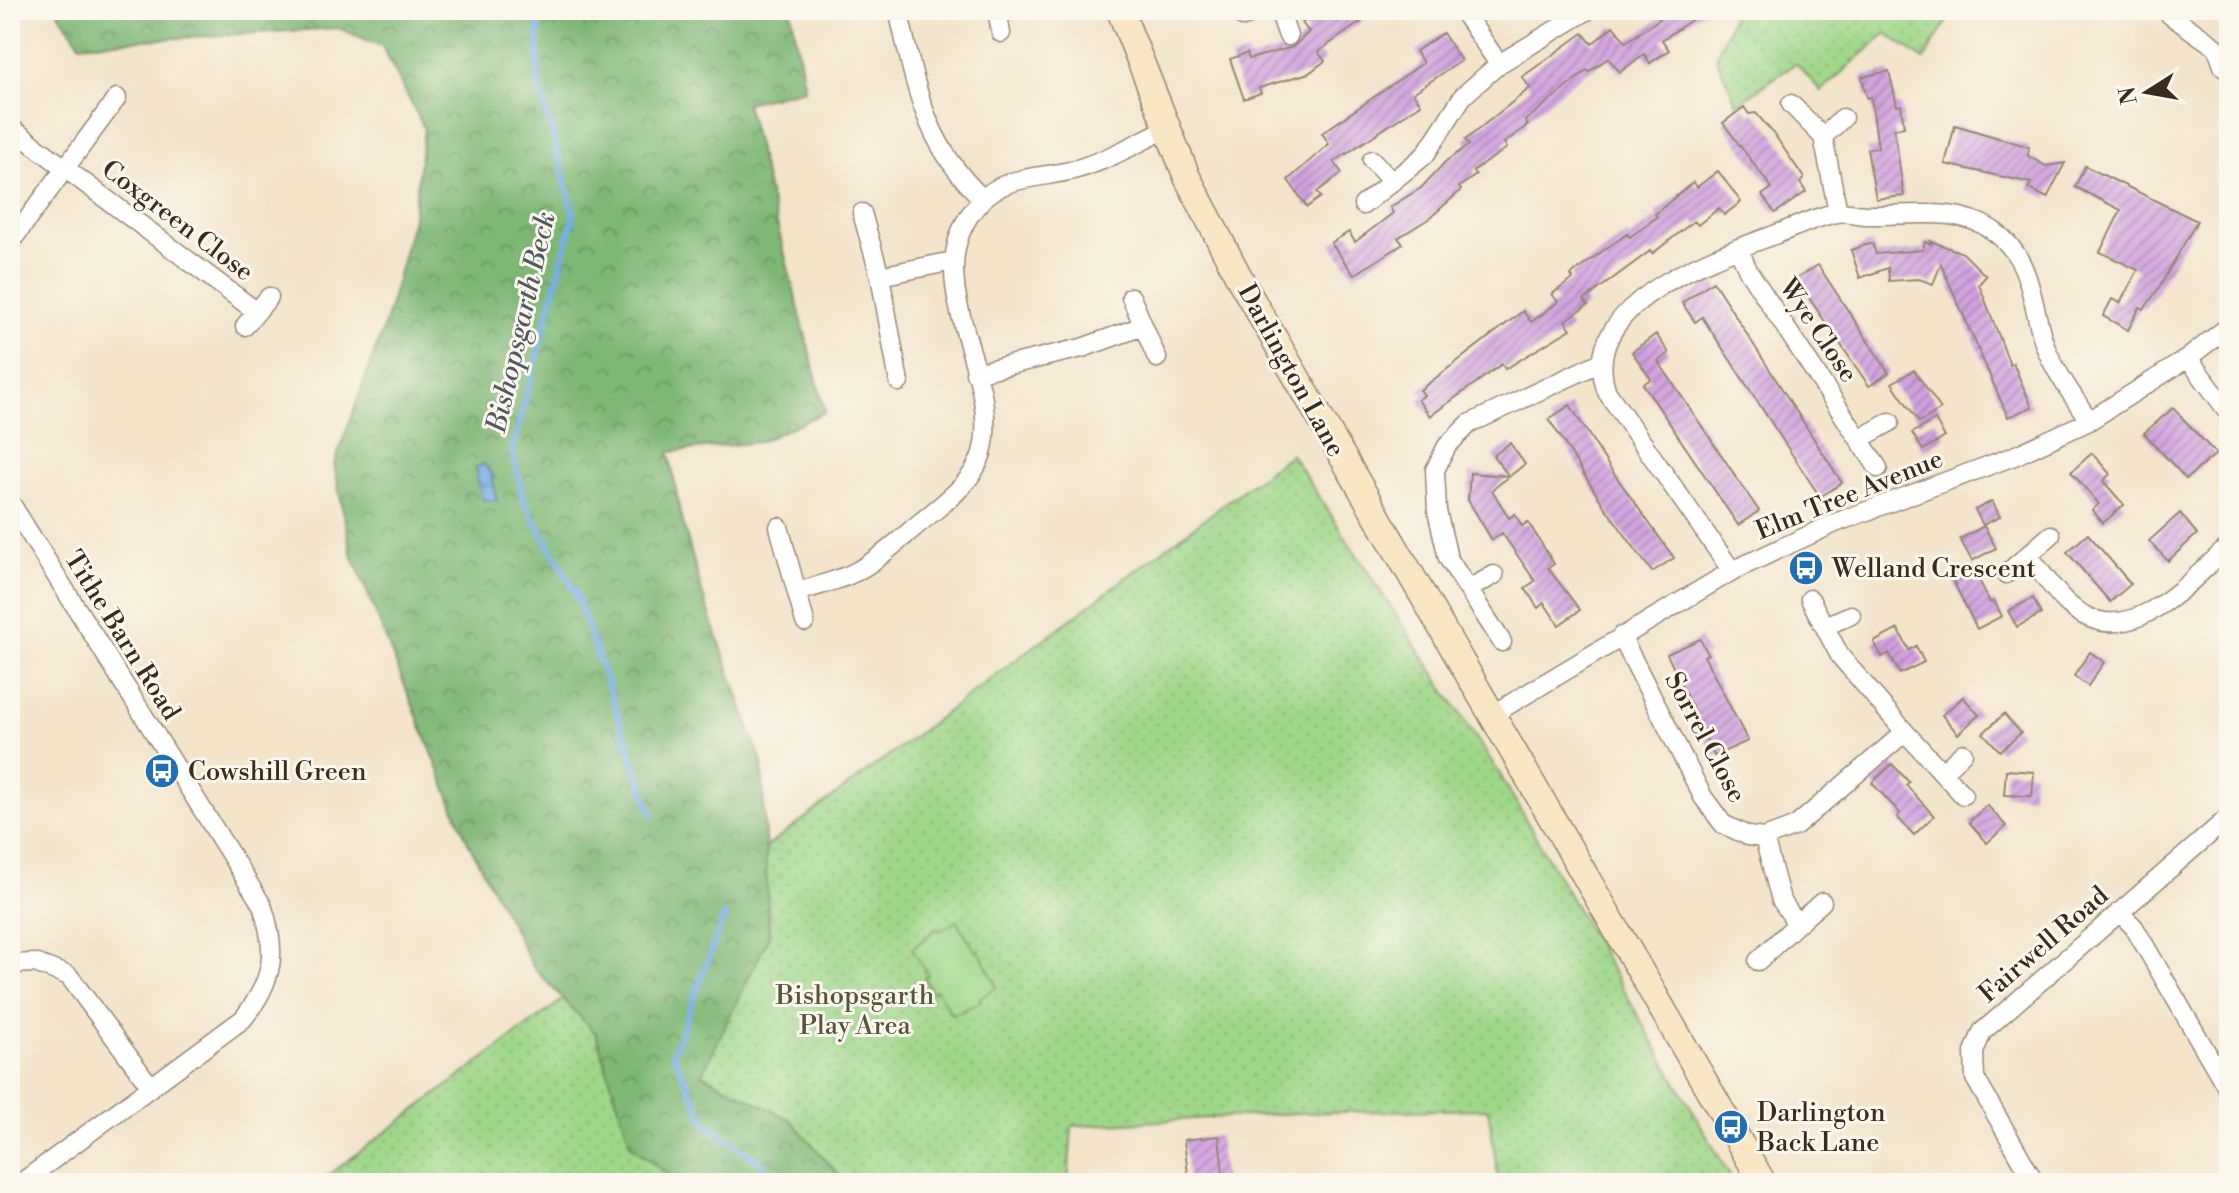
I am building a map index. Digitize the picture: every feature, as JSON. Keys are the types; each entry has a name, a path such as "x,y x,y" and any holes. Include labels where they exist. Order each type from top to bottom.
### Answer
{"street":[{"path":"997,10 1001,33"},
{"name":"Darlington Lane","path":"1120,10 1166,129 1242,283 1490,716"},
{"path":"1243,17 1264,10"},
{"path":"1279,10 1288,36"},
{"path":"1462,10 1499,64"},
{"path":"1363,205 1425,155 1463,96 1499,64 1588,10"},
{"path":"904,11 927,124 963,180 983,199"},
{"path":"2170,15 2217,48 2223,66 2229,70"},
{"path":"10,243 117,98"},
{"path":"1791,104 1823,137 1838,212"},
{"path":"1823,137 1843,118"},
{"name":"Coxgreen Close","path":"10,127 67,169 251,319 269,297"},
{"path":"797,592 848,575 870,563 956,494 972,474 983,445 983,415 955,290 953,261 969,215 983,199 1024,178 1079,169 1166,129"},
{"path":"1372,160 1392,182"},
{"path":"1732,571 1607,392 1601,362 1609,337 1660,285 1693,265 1838,212 1957,216 1989,228 2004,239 2023,263 2047,351 2089,421"},
{"path":"862,213 880,276 899,382"},
{"name":"Wye Close","path":"1738,248 1749,272 1878,468"},
{"path":"880,276 953,261"},
{"path":"1131,297 1157,358"},
{"path":"975,373 1082,348 1143,326"},
{"name":"Elm Tree Avenue","path":"1490,716 1732,571 1835,523 2014,456 2089,421 2188,358 2229,326"},
{"path":"2188,358 2229,413"},
{"path":"1502,642 1448,558 1437,511 1435,470 1447,446 1481,417 1601,362"},
{"path":"1861,438 1890,422"},
{"name":"Tithe Barn Road","path":"10,502 262,905 270,929 270,971 261,996 243,1019 21,1183"},
{"path":"779,527 805,622"},
{"path":"2006,574 2051,535"},
{"path":"2028,555 2068,604 2096,623 2131,622 2152,613 2229,546"},
{"path":"1469,589 1494,575"},
{"path":"1810,599 1840,656 1963,795"},
{"path":"1825,626 1851,615"},
{"name":"Sorrel Close","path":"1621,636 1703,797 1723,824 1748,836 1764,838"},
{"path":"1490,716 1763,1183"},
{"path":"1797,924 1781,900 1764,838 1786,832 1807,818 1905,732"},
{"path":"1944,771 1963,753"},
{"name":"Fairwell Road","path":"2035,1183 1975,1078 1974,1052 1982,1032 2229,817"},
{"path":"1758,961 1822,902"},
{"path":"2119,912 2134,927 2229,1091"},
{"path":"10,964 35,963 69,976 151,1087"}],"green space":[{"path":"57,10 791,10 805,89 746,103 825,412 759,442 669,452 680,512 702,592 762,763 769,936 702,1074 791,1120 846,1183 679,1183 631,1146 596,1034 533,967 467,840 351,552 334,465 386,321 413,218 424,128 382,46 338,28 80,44"},
{"path":"1735,10 1953,10 1924,60 1886,33 1821,91 1796,63 1737,104 1716,57"},
{"name":"Bishopsgarth Play Area","path":"1291,454 1499,773 1734,1183 1499,1183 1488,1109 1298,1113 1072,1126 1068,1183 318,1183"},
{"path":"957,921 976,952 979,950 997,987 979,998 981,1002 952,1015 937,990 932,992 924,978 928,975 912,949 937,928 940,931"}],"water":[{"path":"484,464 491,473 497,501 482,499 475,468"}],"building":[{"path":"1320,10 1356,10 1362,21 1318,52 1325,61 1309,73 1259,88 1261,93 1244,99 1230,59 1247,53 1249,59 1293,47 1309,32 1302,23"},
{"path":"1660,10 1706,10 1662,40 1669,50 1650,63 1644,54 1620,72 1608,58 1589,72 1587,70 1525,121 1528,125 1504,143 1507,148 1473,171 1476,175 1459,187 1461,190 1430,218 1398,238 1403,244 1354,275 1331,243 1349,232 1355,242 1393,213 1390,207 1421,188 1446,161 1469,145 1465,140 1530,88 1522,77 1583,33 1592,44 1613,26 1626,42 1664,16"},
{"path":"1443,33 1461,61 1413,93 1421,104 1334,162 1342,173 1317,192 1321,197 1307,207 1288,180 1329,144 1322,133 1423,63 1416,51"},
{"path":"1889,71 1897,106 1901,105 1904,127 1894,129 1904,196 1876,199 1867,149 1878,148 1871,97 1867,98 1862,77"},
{"path":"1744,107 1749,114 1756,113 1774,134 1804,178 1800,183 1806,192 1775,213 1762,195 1772,188 1723,123"},
{"path":"1955,125 2029,147 2028,156 2046,166 2065,163 2047,198 2028,188 2031,183 1945,164"},
{"path":"2085,166 2197,221 2157,291 2144,309 2140,307 2128,330 2103,316 2112,299 2120,303 2138,270 2100,252 2121,210 2075,187"},
{"path":"1718,171 1741,202 1724,215 1719,208 1698,225 1694,221 1652,254 1650,251 1584,300 1588,305 1565,321 1571,329 1505,369 1502,364 1430,416 1418,400 1424,395 1420,390 1523,311 1531,322 1558,302 1552,294 1573,279 1571,275 1627,234 1630,237 1657,217 1655,214 1693,182 1697,187"},
{"path":"1930,241 1963,253 1986,276 1979,284 2010,365 2013,363 2032,407 2008,417 1941,264 1933,284 1919,279 1889,281 1888,268 1860,278 1851,250 1872,243 1876,254 1923,250 1925,242 1931,244"},
{"path":"1818,265 1889,373 1869,386 1796,279"},
{"path":"1713,281 1842,483 1820,497 1702,317 1695,322 1682,303"},
{"path":"1656,334 1669,353 1658,361 1759,511 1738,525 1643,384 1651,379 1632,352"},
{"path":"1914,370 1941,409 1919,422 1892,383"},
{"path":"1570,405 1674,558 1652,572 1604,506 1549,419"},
{"path":"2173,408 2216,454 2186,479 2144,433"},
{"path":"1935,420 1945,437 1923,450 1912,433"},
{"path":"1510,443 1525,464 1492,490 1509,518 1515,514 1522,526 1528,522 1554,564 1548,568 1580,610 1559,625 1544,603 1538,608 1525,588 1535,581 1502,533 1492,540 1468,500 1470,473 1509,476 1493,456"},
{"path":"2092,453 2110,474 2103,481 2124,505 2103,523 2092,510 2099,504 2071,472"},
{"path":"1992,501 2000,517 1983,525 1975,510"},
{"path":"2180,513 2197,534 2168,561 2149,541"},
{"path":"1984,526 1996,548 1972,561 1960,539"},
{"path":"2088,534 2131,584 2110,602 2067,552"},
{"path":"1973,567 1990,603 1994,601 2002,616 1977,629 1951,577"},
{"path":"2033,598 2041,614 2017,627 2008,611"},
{"path":"1898,629 1909,650 1916,646 1924,662 1900,674 1889,653 1882,657 1874,642"},
{"path":"1700,639 1708,654 1704,656 1748,741 1714,756 1667,654"},
{"path":"2090,652 2104,662 2088,686 2074,676"},
{"path":"1963,697 1979,715 1958,734 1942,715"},
{"path":"2004,714 2021,733 2000,751 1983,733"},
{"path":"1892,764 1934,816 1914,835 1897,817 1900,813 1872,783"},
{"path":"2006,770 2034,772 2032,796 2004,795"},
{"path":"1987,805 2006,826 1987,843 1969,822"},
{"path":"1219,1136 1224,1183 1189,1183 1184,1140"}],"waterway":[{"name":"Bishopsgarth Beck","path":"539,10 538,80 574,215 512,451 525,503 576,593 652,814"},
{"name":"Bishopsgarth Beck","path":"725,914 673,1054 707,1124 787,1183"}],"place":[{"name":"Welland Crescent","path":"1806,568"},
{"name":"Cowshill Green","path":"162,771"},
{"name":"Darlington Back Lane","path":"1731,1127"}]}
